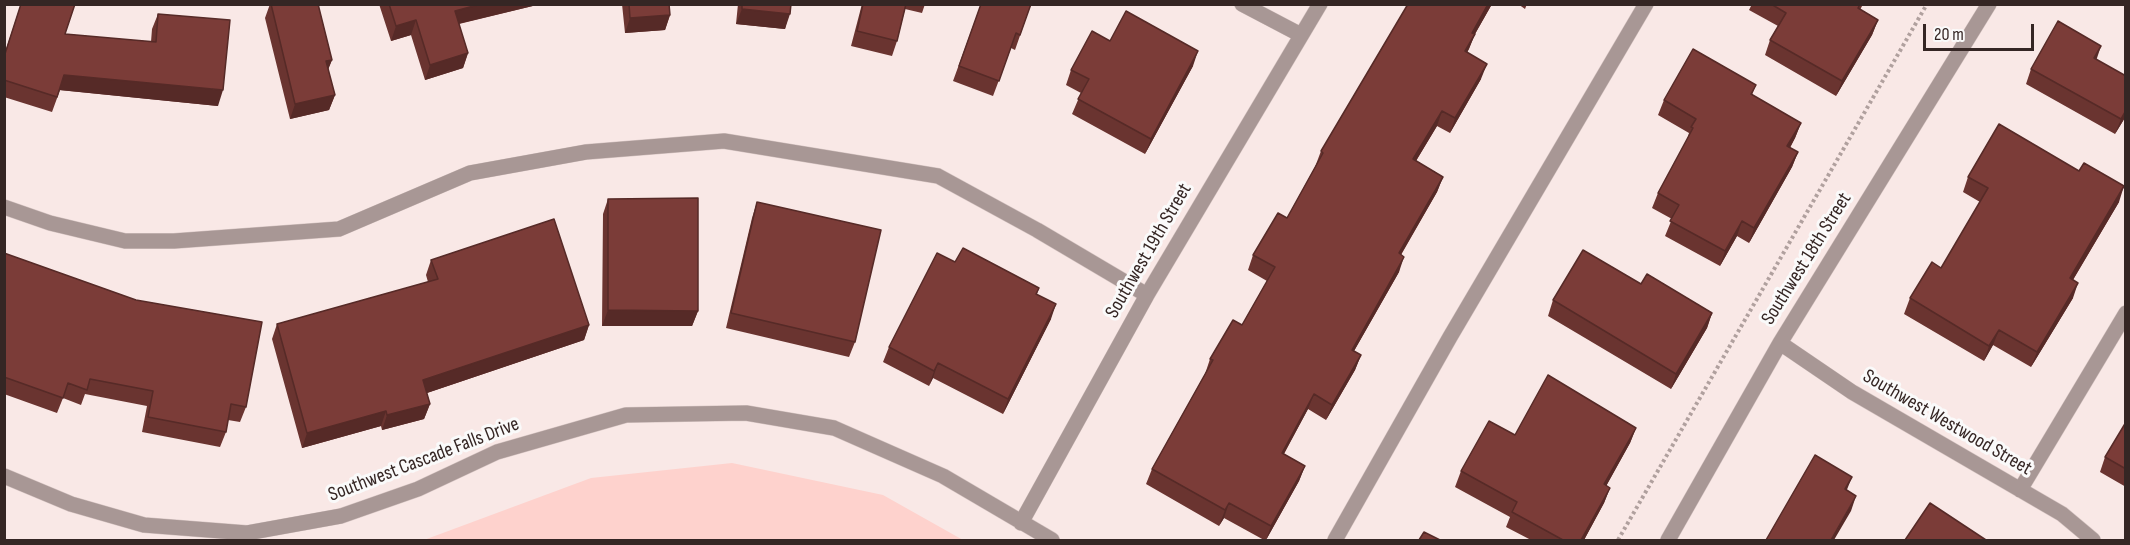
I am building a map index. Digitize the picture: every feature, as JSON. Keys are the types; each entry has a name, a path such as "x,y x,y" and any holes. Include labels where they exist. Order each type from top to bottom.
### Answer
{"street":[{"path":"1242,4 1301,35"},
{"name":"Southwest 19th Street","path":"1021,523 1147,295 1320,4"},
{"path":"1335,540 1450,337 1646,4"},
{"name":"Southwest 18th Street","path":"1668,540 1780,342 1989,4"},
{"path":"4,207 50,223 125,241 174,241 339,229 470,173 586,152 724,141 938,176 1037,230 1147,295"},
{"path":"2020,490 2126,314"},
{"name":"Southwest Westwood Street","path":"1780,342 1852,392 2062,514 2093,540"},
{"name":"Southwest Cascade Falls Drive","path":"4,476 71,504 144,525 247,533 341,516 418,489 497,452 626,416 746,413 834,428 943,476 1052,540"}],"path":[{"path":"1618,540 1927,4"}],"shaded area":[{"path":"732,463 883,495 963,540 424,540 591,478"}],"building":[{"path":"21,4 75,4 65,34 156,42 158,14 230,20 223,90 64,75 57,97 4,80 4,57"},
{"path":"271,4 318,4 332,60 326,61 335,95 295,104"},
{"path":"389,4 481,4 455,11 468,53 430,65 416,20 396,26"},
{"path":"629,4 669,4 670,15 630,18"},
{"path":"742,4 791,4 790,14 742,9"},
{"path":"863,4 906,4 897,41 857,31"},
{"path":"981,4 1031,4 1020,35 1016,33 999,81 959,66"},
{"path":"1408,4 1488,4 1465,51 1487,64 1455,118 1442,111 1413,159 1443,177 1399,253 1404,257 1352,350 1361,355 1332,405 1314,394 1282,453 1305,466 1271,526 1229,503 1225,510 1152,469 1233,320 1242,325 1275,267 1253,255 1278,213 1287,218 1323,153 1321,151"},
{"path":"1771,4 1860,4 1858,8 1878,20 1842,81 1770,40 1786,13"},
{"path":"1126,11 1198,51 1151,139 1078,99 1089,79 1071,70 1092,31 1110,41"},
{"path":"2058,21 2101,46 2094,58 2126,76 2126,110 2121,119 2031,69"},
{"path":"1693,49 1756,85 1751,94 1801,123 1787,146 1798,152 1754,228 1742,221 1725,251 1670,221 1679,205 1658,193 1696,119 1664,100"},
{"path":"1999,124 2079,171 2084,163 2124,186 2070,278 2078,283 2037,352 1999,330 1989,346 1910,298 1932,262 1941,268 1988,188 1968,177"},
{"path":"698,198 698,311 608,310 608,199"},
{"path":"757,202 881,230 855,342 731,313"},
{"path":"554,219 589,325 423,380 430,404 387,415 386,411 307,433 277,324 438,279 431,260"},
{"path":"963,248 1039,288 1036,294 1056,304 1008,399 938,363 934,371 889,347 937,253 955,262"},
{"path":"1583,250 1641,284 1647,274 1712,313 1676,374 1553,300"},
{"path":"4,253 136,300 262,322 246,407 231,404 226,432 148,417 153,391 90,379 87,390 68,383 63,398 4,377"},
{"path":"1548,375 1636,428 1604,484 1610,488 1581,540 1563,540 1512,512 1517,502 1461,471 1489,421 1515,435"},
{"path":"2126,422 2126,469 2105,457"},
{"path":"1815,455 1852,477 1845,489 1856,496 1831,540 1766,540"},
{"path":"1930,503 1986,540 1905,540"},
{"path":"1424,532 1440,540 1419,540"}]}
